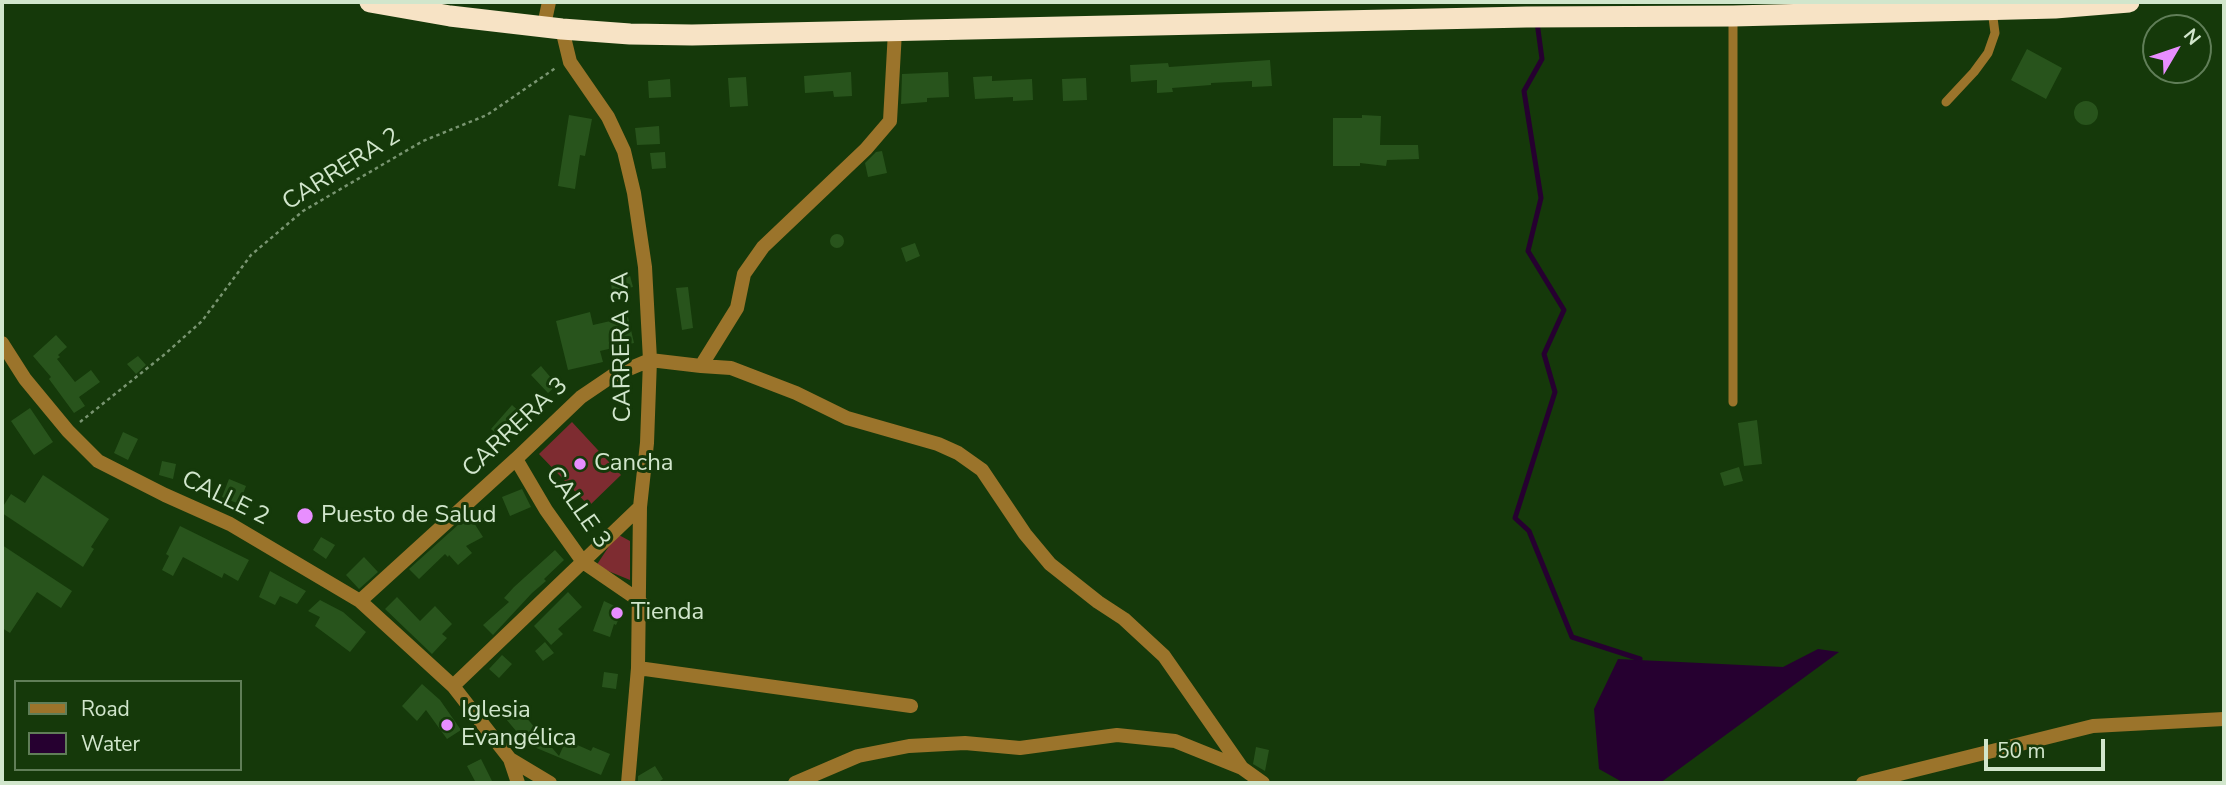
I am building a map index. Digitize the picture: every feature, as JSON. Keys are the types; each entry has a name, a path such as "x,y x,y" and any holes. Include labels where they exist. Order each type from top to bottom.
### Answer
{"highway":[{"path":"370,2 450,16 553,27 630,34 692,35 1526,17 1733,16 2056,8 2129,2"}],"street":[{"path":"548,2 553,27"},
{"name":"CARRERA 3A","path":"553,27 570,62 608,117 626,162 634,193 645,267 650,360 648,443 640,507 638,668 628,783"},
{"path":"701,366 737,308 744,274 763,247 866,149 890,121 895,31"},
{"name":"CALLE 2","path":"2,343 25,379 68,432 98,461 230,524 360,601 453,685 510,759 518,783"},
{"path":"650,360 731,368 796,393 847,418 937,444 958,453 982,470 1025,534 1050,564 1124,619 1164,656 1242,768"},
{"name":"CARRERA 3","path":"360,601 581,397 612,376 650,360"},
{"name":"CALLE 3","path":"516,459 546,510 583,562 640,601"},
{"path":"453,685 640,507"},
{"path":"638,668 911,706"},
{"path":"1863,783 2094,726 2224,719"},
{"path":"795,783 858,755 909,746 965,743 1020,748 1116,735 1175,741 1242,768 1263,783"},
{"path":"510,759 550,783"}],"lane":[{"path":"1946,102 1988,53 1995,33 1992,10"},
{"path":"1733,16 1733,402"}],"path":[{"name":"CARRERA 2","path":"68,432 202,321 251,255 303,211 423,141 487,115 552,70 570,62"}],"shaded area":[{"name":"Cancha","path":"572,422 621,475 589,506 539,454"},
{"path":"617,534 630,541 630,580 596,566"}],"water":[{"path":"1818,649 1839,652 1660,783 1624,783 1599,769 1594,709 1618,659 1783,667"}],"building":[{"path":"2027,49 2062,68 2046,99 2011,80"},
{"path":"1270,60 1272,86 1252,87 1252,81 1211,83 1172,88 1173,92 1157,93 1157,80 1131,82 1130,65 1168,63 1169,67"},
{"path":"851,72 852,96 834,97 833,91 805,93 804,76"},
{"path":"948,72 949,97 927,98 927,102 901,104 902,74"},
{"path":"992,76 992,81 1032,79 1033,100 1013,101 1013,97 975,99 973,77"},
{"path":"746,77 748,106 730,107 728,78"},
{"path":"1086,78 1087,100 1063,101 1062,79"},
{"path":"670,79 671,97 649,98 648,81"},
{"path":"2086,101 2097,108 2098,113 2091,124 2086,125 2075,118 2074,113 2081,102"},
{"path":"569,115 592,119 585,156 580,155 575,189 558,186"},
{"path":"1362,115 1381,116 1380,145 1418,145 1419,159 1387,160 1386,166 1360,163 1360,166 1333,166 1333,118 1362,118"},
{"path":"659,126 660,144 637,145 635,128"},
{"path":"882,151 887,173 868,177 865,163 876,152"},
{"path":"665,152 666,168 652,169 650,153"},
{"path":"834,234 840,234 844,241 840,248 834,248 830,244 830,238"},
{"path":"915,243 920,256 906,262 901,248"},
{"path":"629,272 633,287 612,291 610,276"},
{"path":"688,287 693,328 682,330 676,288"},
{"path":"590,312 593,325 628,317 634,343 600,351 603,362 568,370 556,321"},
{"path":"56,335 67,347 57,359 75,382 91,370 100,382 79,397 85,406 74,413 49,379 51,377 33,356"},
{"path":"138,356 146,365 136,374 127,364"},
{"path":"541,366 557,385 548,393 531,375"},
{"path":"512,405 524,416 502,439 491,429"},
{"path":"30,408 53,442 34,455 11,421"},
{"path":"1757,420 1762,464 1744,466 1738,423"},
{"path":"123,432 138,439 128,460 114,453"},
{"path":"162,461 176,464 173,479 159,475"},
{"path":"1739,467 1743,481 1724,486 1720,473"},
{"path":"43,475 109,519 91,547 94,549 83,567 2,513 2,508 11,494 25,503"},
{"path":"229,479 246,486 239,504 222,497"},
{"path":"522,489 531,507 510,516 502,497"},
{"path":"469,515 483,537 466,546 472,553 458,565 445,554 419,579 409,569"},
{"path":"180,526 249,560 238,581 224,573 222,578 183,557 173,576 162,570 169,556 166,554"},
{"path":"321,537 335,545 326,559 313,550"},
{"path":"2,545 72,591 61,608 37,592 10,633 2,628"},
{"path":"555,550 564,560 493,635 483,625 509,602 504,598 514,587"},
{"path":"364,557 378,572 359,589 346,575"},
{"path":"270,571 306,591 297,604 280,596 275,605 259,597"},
{"path":"568,592 582,607 558,629 563,634 551,645 534,626"},
{"path":"397,597 420,621 435,606 452,624 442,634 447,638 432,654 385,609"},
{"path":"320,600 343,612 366,632 350,652 315,626 320,617 308,611"},
{"path":"604,601 623,610 610,637 593,631"},
{"path":"545,642 554,653 543,661 535,651"},
{"path":"502,655 512,664 499,678 489,669"},
{"path":"604,672 618,674 616,689 602,687"},
{"path":"422,684 440,700 461,730 447,739 426,710 417,721 402,706"},
{"path":"519,709 559,756 566,740 591,751 593,747 610,754 601,775 527,744 506,719"},
{"path":"1256,747 1269,750 1265,771 1253,764"},
{"path":"481,759 493,783 476,783 467,766"},
{"path":"655,766 663,779 657,783 638,783 638,776"}],"waterway":[{"path":"1537,22 1542,59 1524,91 1541,198 1528,251 1564,310 1544,354 1555,392 1515,518 1529,531 1572,637 1640,659"}],"place":[{"name":"Cancha","path":"580,464"},
{"name":"Puesto de Salud","path":"305,516"},
{"name":"Tienda","path":"617,613"},
{"name":"Iglesia Evangélica","path":"447,725"}]}
